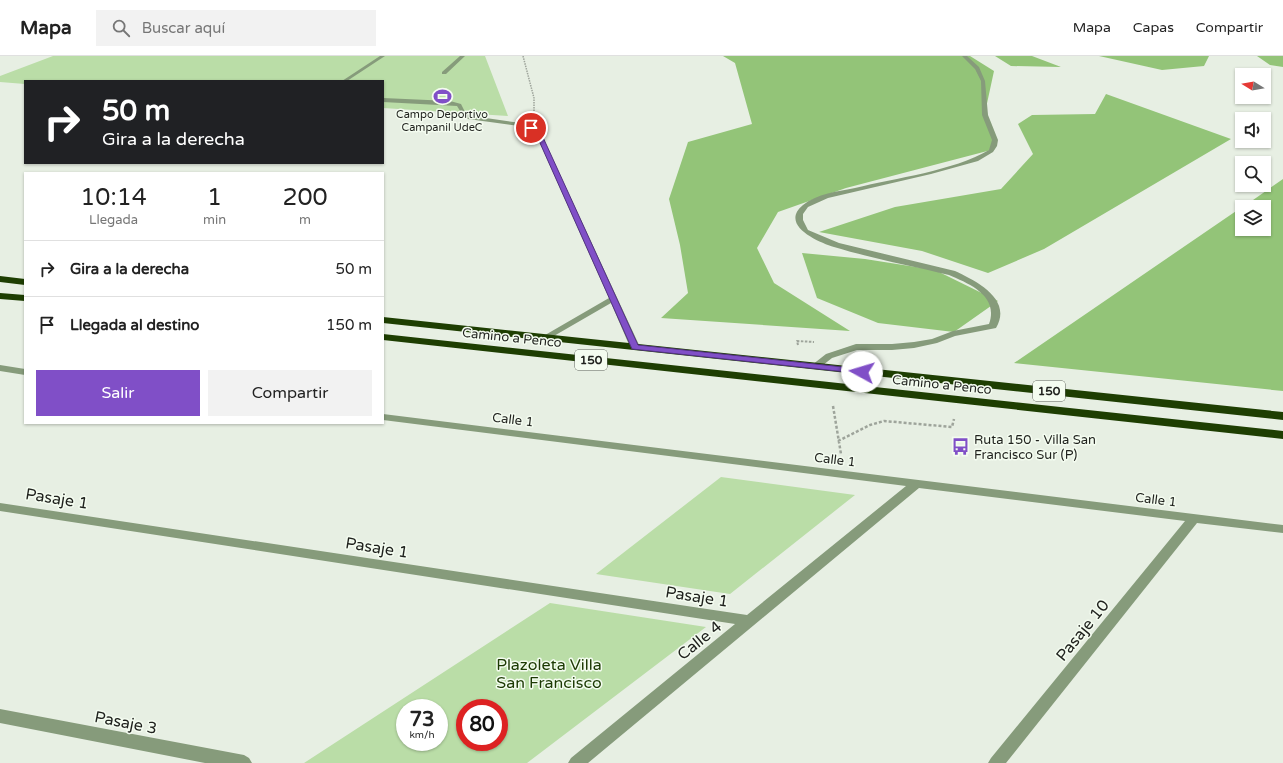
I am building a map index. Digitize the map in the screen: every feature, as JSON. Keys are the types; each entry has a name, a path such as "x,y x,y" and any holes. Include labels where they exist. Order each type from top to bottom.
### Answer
{"highway":[{"path":"0,279 24,282"},
{"path":"0,296 24,298"},
{"name":"Camino a Penco","path":"384,320 1283,416"},
{"name":"Camino a Penco","path":"384,337 1283,435"}],"street":[{"path":"346,80 383,56"},
{"path":"444,73 464,56"},
{"path":"815,367 828,356 856,346 892,347 914,345 934,341 953,334 993,326 996,320 996,308 993,301 981,289 968,280 952,273 836,245 805,230 799,220 800,214 806,206 822,198 929,173 976,160 991,151 995,140 985,115 983,81 977,68 964,56"},
{"path":"384,100 450,103 459,105 462,112 467,116 478,119 515,123 531,128 538,133 635,347"},
{"path":"544,338 613,299"},
{"path":"0,368 24,372"},
{"name":"Calle 1","path":"384,416 1283,529"},
{"name":"Calle 4","path":"576,763 918,483"},
{"name":"Pasaje 1","path":"0,507 749,621"},
{"name":"Pasaje 10","path":"996,763 1194,518"},
{"name":"Pasaje 3","path":"0,716 244,763"}],"path":[{"path":"523,56 535,107 531,128"},
{"path":"798,341 816,342"},
{"path":"835,417 838,441 870,425 884,421 952,427 960,400"}],"green space":[{"name":"Campo Deportivo Campanil UdeC","path":"53,56 485,56 508,116 384,108 384,80 24,80 24,84 0,82 0,76"},
{"path":"723,56 970,56 994,71 986,108 995,149 846,188 778,212 757,248 774,283 850,331 661,318 688,293 680,245 669,199 688,142 752,124 735,63"},
{"path":"995,56 1032,56 1061,67 1011,66"},
{"path":"1099,56 1209,56 1204,66 1162,70"},
{"path":"1257,56 1283,56 1283,67 1270,65"},
{"path":"1106,94 1231,139 1044,249 988,273 922,251 819,232 895,207 1001,189 1033,154 1018,124 1032,115 1095,114"},
{"path":"1283,179 1283,391 1014,363 1235,212 1235,236 1271,236 1271,200 1253,200 1264,192 1271,192 1271,187"},
{"path":"802,253 865,259 935,270 998,301 954,332 878,323 817,298"},
{"path":"721,477 855,495 730,594 596,574"},
{"name":"Plazoleta Villa San Francisco","path":"550,603 706,627 527,763 304,763 396,703 396,751 448,751 448,699 402,699"}],"place":[{"name":"Campo Deportivo Campanil UdeC","path":"442,96"},
{"name":"Ruta 150 - Villa San Francisco Sur (P)","path":"961,446"}],"route":[{"path":"531,128 538,133 635,347 862,372"}]}
